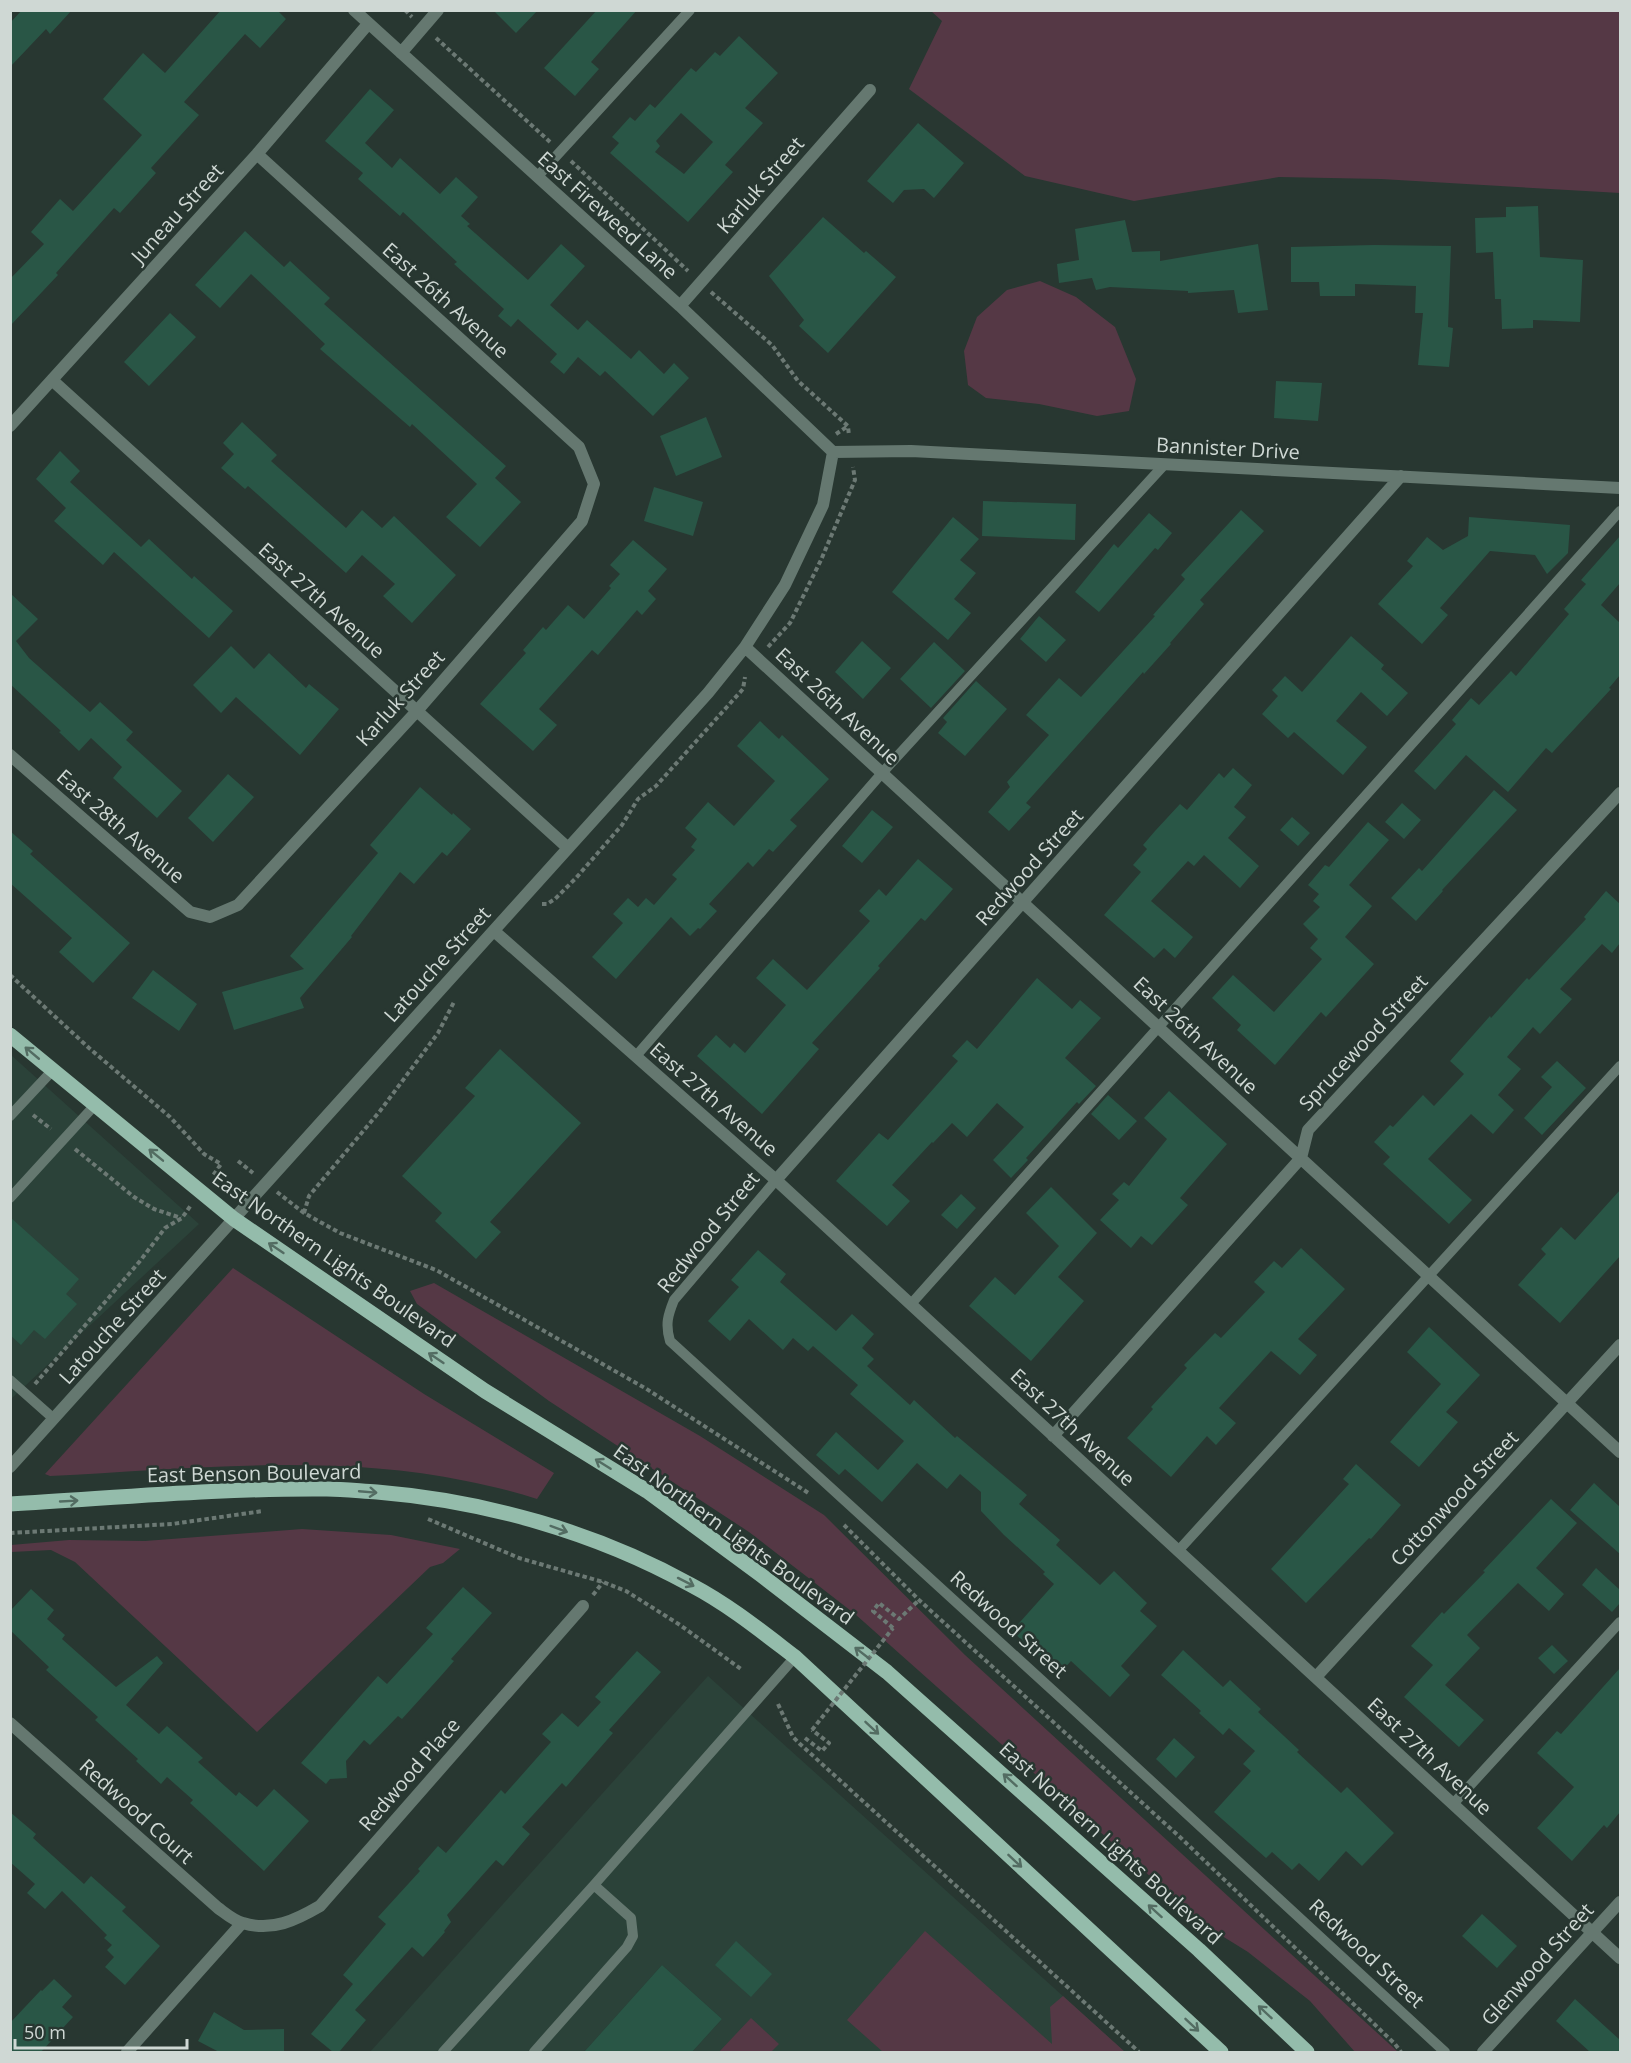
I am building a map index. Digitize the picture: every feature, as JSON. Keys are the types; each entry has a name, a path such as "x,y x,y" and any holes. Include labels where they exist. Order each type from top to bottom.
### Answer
{"main road":[{"name":"East Northern Lights Boulevard","path":"10,1035 234,1219 485,1391 647,1491 887,1672 1199,1950 1307,2052"},
{"name":"East Benson Boulevard","path":"10,1504 329,1488 421,1496 498,1511 548,1524 634,1556 692,1585 742,1616 795,1657"},
{"path":"795,1657 1221,2052"}],"street":[{"name":"East Fireweed Lane","path":"354,10 680,306 833,452"},
{"path":"400,53 438,10"},
{"name":"Juneau Street","path":"10,426 257,154 369,24"},
{"name":"Karluk Street","path":"680,306 870,90"},
{"name":"East 26th Avenue","path":"257,154 579,447 594,484"},
{"name":"East 27th Avenue","path":"52,380 568,848"},
{"name":"Bannister Drive","path":"833,452 911,451 1620,489"},
{"name":"Latouche Street","path":"10,1467 708,693 745,647 785,585 823,505 833,452"},
{"name":"Redwood Street","path":"776,1180 1401,476"},
{"name":"Karluk Street","path":"210,917 238,905 416,712 582,521 594,484"},
{"name":"East 26th Avenue","path":"745,647 1620,1452"},
{"name":"East 28th Avenue","path":"10,755 190,912 210,917"},
{"name":"Sprucewood Street","path":"1053,1436 1301,1158 1308,1130 1620,793"},
{"name":"East 27th Avenue","path":"494,931 776,1180 1620,1958"},
{"name":"Cottonwood Street","path":"1316,1677 1620,1346"},
{"name":"Redwood Place","path":"242,1923 272,1927 295,1920 320,1906 583,1606"},
{"name":"Redwood Court","path":"10,1723 189,1884 218,1908 242,1923"},
{"name":"Glenwood Street","path":"1483,2052 1620,1902"},
{"path":"127,2052 242,1923"}],"lane":[{"path":"537,177 690,10"},
{"path":"636,1056 882,773 1164,465"},
{"path":"911,1304 1620,511"},
{"path":"1178,1551 1620,1066"},
{"path":"14,1109 52,1070"},
{"path":"10,1198 95,1105"},
{"name":"Redwood Street","path":"776,1180 675,1300 667,1316 666,1328 670,1341 1072,1707 1445,2052"},
{"path":"10,1380 54,1419"},
{"path":"1453,1804 1620,1622"},
{"path":"443,2052 795,1657"},
{"path":"534,2052 627,1947 633,1936 631,1918 594,1885"}],"path":[{"path":"438,40 772,345 798,381 848,426"},
{"path":"774,640 790,624 821,560 855,480"},
{"path":"537,904 547,904 555,899 576,878 622,825 638,799 656,786 743,689 744,677"},
{"path":"10,975 89,1048 170,1117 204,1154 221,1164"},
{"path":"458,995 438,1034 380,1111 309,1196 304,1213 340,1233 436,1270 635,1382 809,1493 817,1501"},
{"path":"14,1109 63,1140 134,1197 154,1209 182,1218 165,1228 140,1262 26,1394"},
{"path":"10,1533 172,1524 265,1510"},
{"path":"426,1518 519,1558 603,1581 626,1591 680,1625 741,1670"},
{"path":"843,1524 919,1600 1182,1839 1401,2052"},
{"path":"806,1738 822,1751 829,1743 812,1730 893,1628 873,1611 879,1603 899,1619 919,1600"},
{"path":"778,1704 793,1737 800,1744 1139,2052"}],"shaded area":[{"path":"931,11 1620,11 1620,193 1381,179 1279,177 1134,201 1025,176 909,89 942,21"},
{"path":"1040,281 1076,297 1115,327 1136,379 1129,411 1097,416 1039,404 986,398 968,385 964,351 977,317 1007,290"},
{"path":"11,1055 199,1224 11,1399"},
{"path":"233,1268 424,1394 554,1473 537,1499 466,1481 414,1472 363,1467 259,1465 50,1476 45,1474"},
{"path":"434,1283 700,1436 824,1515 965,1655 1398,2052 1355,2052 1310,2001 1248,1952 1206,1926 855,1614 749,1532 549,1401 417,1304 410,1291"},
{"path":"302,1529 391,1535 460,1549 443,1563 430,1567 257,1732 75,1562 51,1550 11,1552 11,1545 69,1540 145,1541"},
{"path":"708,1676 1125,2052 692,2052 722,2019 662,1965 584,2052 370,2052"},
{"path":"925,1931 1052,2044 1050,2007 1063,1996 1125,2052 883,2052 847,2020"},
{"path":"751,2018 779,2044 771,2052 719,2052"}],"building":[{"path":"22,10 72,10 50,34 46,29 10,67 10,23"},
{"path":"221,10 277,10 286,19 260,48 245,34 184,102 199,115 151,168 156,173 120,213 114,208 56,273 58,275 10,326 10,279 44,244 31,232 60,199 73,211 142,135 103,99 143,53 165,73"},
{"path":"493,10 538,10 516,33"},
{"path":"597,10 637,10 591,62 599,69 575,96 544,68"},
{"path":"739,36 778,73 745,108 763,123 725,165 733,172 688,222 610,153 619,143 612,137 630,117 635,121 650,104 655,108 691,68 696,72 715,52 720,56","holes":["681,113 713,142 684,174 655,152 660,146 656,141"]},
{"path":"370,89 394,110 365,143 392,168 400,158 440,194 456,177 478,197 461,216 470,224 467,226 528,280 561,244 585,266 550,305 578,330 587,320 631,359 639,350 664,374 674,363 689,378 653,416 605,371 600,376 578,357 564,374 550,362 557,354 518,319 511,327 498,316 504,309 454,264 457,262 403,212 400,216 358,179 363,173 325,141"},
{"path":"918,123 964,163 934,198 924,189 904,190 893,203 867,181"},
{"path":"1538,206 1540,257 1583,260 1580,322 1533,320 1533,328 1502,329 1501,299 1495,299 1493,252 1476,253 1475,218 1506,217 1506,207"},
{"path":"823,217 896,277 828,353 799,326 804,320 769,276"},
{"path":"1125,220 1132,252 1160,251 1160,261 1258,244 1268,310 1238,313 1234,290 1188,293 1188,291 1110,287 1096,290 1092,278 1059,283 1057,264 1079,260 1075,229"},
{"path":"245,231 284,267 290,261 330,298 324,304 506,466 495,478 521,502 480,547 446,517 477,484 412,424 410,427 320,349 325,344 251,274 220,308 195,285"},
{"path":"1451,246 1448,327 1453,328 1449,367 1418,365 1423,313 1415,313 1416,286 1355,284 1355,296 1320,296 1319,282 1291,282 1291,247"},
{"path":"170,313 196,337 149,386 124,362"},
{"path":"1276,381 1322,383 1318,421 1274,418"},
{"path":"706,417 722,457 676,476 660,436"},
{"path":"242,422 277,455 271,461 346,528 362,510 382,528 394,516 456,575 412,623 383,596 395,584 362,555 346,573 248,486 245,489 221,468 234,454 223,443"},
{"path":"60,451 80,471 70,482 141,547 149,539 192,579 194,576 233,611 209,638 114,552 103,565 54,521 66,508 36,479"},
{"path":"654,487 703,502 693,536 644,521"},
{"path":"983,501 1076,504 1075,540 982,536"},
{"path":"1241,510 1264,531 1200,600 1204,604 1171,644 1144,674 1143,672 1026,803 1031,807 1009,831 988,812 1010,787 1007,782 1049,735 1026,715 1059,678 1081,697 1155,616 1153,615 1185,579 1181,575"},
{"path":"1149,513 1172,533 1158,550 1155,548 1099,612 1075,592 1114,544 1118,548"},
{"path":"953,517 979,539 960,560 976,573 954,599 971,613 948,640 892,592"},
{"path":"1469,517 1570,525 1568,553 1547,574 1535,555 1490,551 1440,608 1448,615 1422,644 1378,604 1413,566 1407,561 1427,537 1443,550 1468,536"},
{"path":"1620,536 1620,583 1601,605 1620,623 1620,675 1609,688 1611,689 1552,753 1546,748 1508,792 1466,755 1435,790 1414,771 1456,724 1452,720 1471,698 1479,705 1511,671 1516,676 1569,614 1564,609 1586,584 1581,580"},
{"path":"633,540 667,569 648,591 656,599 642,615 637,610 598,655 592,650 539,709 557,725 533,751 480,704 526,653 523,650 543,627 546,630 568,605 584,619 620,574 610,565"},
{"path":"10,593 38,619 16,641 29,658 90,712 100,702 133,732 126,740 182,791 157,818 113,778 122,767 91,738 79,751 59,732 61,731 10,684"},
{"path":"1039,616 1066,640 1046,662 1020,639"},
{"path":"1351,636 1384,665 1381,669 1408,693 1387,716 1361,692 1336,721 1367,747 1343,775 1294,732 1288,738 1262,714 1278,696 1272,690 1285,676 1302,692"},
{"path":"862,641 891,668 863,699 835,672"},
{"path":"934,642 965,671 931,708 900,679"},
{"path":"231,646 254,669 269,653 306,688 309,684 339,709 300,755 236,697 221,713 193,685"},
{"path":"976,681 1007,709 965,756 938,733 947,722 943,718"},
{"path":"760,721 779,739 782,735 829,779 790,820 797,826 773,852 769,849 753,867 748,862 709,904 717,911 700,929 698,928 690,936 671,917 616,979 592,957 623,923 613,914 628,898 638,907 646,898 654,905 677,879 672,875 695,850 691,847 697,839 685,828 708,802 734,826 775,781 737,746"},
{"path":"1233,768 1252,785 1234,807 1246,817 1228,838 1259,866 1240,888 1204,855 1194,866 1188,861 1151,901 1193,937 1175,958 1164,948 1154,958 1104,915 1141,872 1133,865 1147,849 1143,845 1155,831 1180,804 1187,810 1219,773 1224,778"},
{"path":"228,774 254,797 213,842 188,818"},
{"path":"420,787 471,829 447,856 442,852 414,884 400,872 352,937 300,998 304,1008 234,1030 222,992 304,969 290,956 378,853 370,845"},
{"path":"1494,790 1517,810 1416,921 1391,898 1419,868 1422,871"},
{"path":"1402,803 1421,820 1404,839 1385,822"},
{"path":"872,810 893,827 862,863 842,846"},
{"path":"1292,817 1310,833 1298,846 1280,830"},
{"path":"1368,822 1389,840 1349,885 1372,906 1345,937 1374,964 1326,1017 1321,1012 1275,1065 1237,1030 1241,1025 1212,998 1233,975 1274,1012 1322,959 1310,948 1318,939 1303,924 1320,907 1313,901 1319,894 1308,885 1325,865 1329,867"},
{"path":"10,831 33,851 30,854 130,943 93,983 59,952 72,938 10,883"},
{"path":"918,859 953,889 925,921 921,918 878,966 880,968 812,1043 819,1049 762,1114 697,1056 716,1035 730,1048 734,1043 745,1053 786,1005 756,978 773,959 807,990 870,921 859,911 879,889 886,896"},
{"path":"1606,891 1620,904 1620,943 1612,953 1602,944 1560,989 1572,999 1540,1034 1533,1027 1507,1057 1521,1069 1498,1095 1514,1110 1493,1134 1471,1114 1428,1159 1472,1200 1449,1224 1383,1164 1390,1157 1374,1142 1390,1125 1393,1127 1423,1095 1434,1106 1464,1074 1450,1061 1490,1016 1491,1018 1527,978 1529,980 1586,919 1584,917"},
{"path":"153,970 197,1004 179,1031 132,998"},
{"path":"1037,978 1072,1009 1080,1000 1101,1018 1065,1058 1096,1086 1079,1104 1077,1102 1011,1178 993,1160 1024,1127 997,1103 967,1137 952,1123 892,1185 910,1201 887,1226 836,1181 879,1133 888,1140 958,1061 952,1056 967,1040 977,1049"},
{"path":"500,1049 581,1123 490,1222 501,1232 476,1259 435,1221 442,1213 402,1176 475,1096 465,1088"},
{"path":"1557,1061 1586,1088 1542,1135 1524,1118 1552,1087 1541,1077"},
{"path":"1169,1091 1227,1144 1180,1198 1188,1205 1152,1245 1141,1236 1131,1248 1100,1220 1119,1200 1112,1194 1124,1182 1129,1186 1167,1139 1144,1118"},
{"path":"1108,1095 1137,1121 1119,1140 1091,1114"},
{"path":"1051,1187 1097,1233 1058,1277 1084,1301 1031,1361 969,1306 995,1277 1015,1295 1059,1246 1026,1213"},
{"path":"1620,1190 1620,1256 1560,1323 1518,1285 1546,1254 1541,1249 1561,1227 1575,1240"},
{"path":"961,1194 976,1208 957,1229 941,1215"},
{"path":"10,1217 79,1279 66,1294 77,1304 45,1339 34,1330 21,1345 10,1335"},
{"path":"1301,1248 1345,1289 1298,1339 1317,1355 1300,1375 1271,1351 1219,1408 1236,1423 1216,1445 1207,1436 1171,1477 1127,1438 1153,1409 1151,1407 1187,1368 1184,1365 1215,1333 1221,1338 1265,1292 1254,1282 1274,1261 1282,1268"},
{"path":"758,1250 786,1274 780,1282 836,1331 852,1314 874,1334 862,1348 874,1359 867,1366 910,1405 914,1400 955,1438 957,1436 1027,1495 1019,1504 1060,1540 1056,1545 1100,1585 1114,1571 1147,1603 1140,1611 1157,1626 1121,1666 1130,1675 1110,1697 1071,1661 1059,1674 1012,1631 1054,1584 1043,1574 1045,1572 981,1511 981,1492 960,1474 947,1489 917,1463 882,1502 845,1469 839,1475 816,1455 836,1432 878,1470 904,1441 850,1394 858,1385 813,1346 808,1351 793,1338 783,1350 749,1319 730,1341 708,1321 739,1287 731,1280"},
{"path":"1429,1327 1480,1375 1446,1412 1458,1422 1419,1467 1390,1442 1441,1384 1407,1352"},
{"path":"1356,1464 1401,1505 1371,1539 1369,1538 1306,1603 1271,1569 1349,1484 1343,1479"},
{"path":"1594,1483 1620,1507 1620,1554 1570,1510"},
{"path":"1551,1499 1577,1523 1536,1568 1564,1594 1549,1611 1518,1583 1467,1635 1480,1648 1445,1685 1484,1720 1459,1747 1404,1697 1433,1665 1411,1646 1442,1612 1444,1614 1485,1572 1483,1571"},
{"path":"1596,1568 1620,1590 1620,1603 1612,1612 1582,1585"},
{"path":"463,1587 492,1613 451,1659 454,1661 402,1719 398,1716 370,1745 364,1740 346,1761 347,1778 330,1779 326,1784 301,1763 378,1676 387,1684 433,1634 426,1628"},
{"path":"31,1589 54,1610 47,1619 65,1635 62,1639 116,1687 157,1656 163,1663 126,1705 159,1734 167,1726 203,1758 198,1762 236,1796 239,1792 257,1807 274,1789 309,1821 264,1871 190,1803 193,1800 167,1777 161,1784 136,1761 138,1759 95,1720 98,1717 46,1670 49,1667 10,1630 10,1611"},
{"path":"1552,1645 1568,1661 1554,1674 1538,1658"},
{"path":"1183,1650 1223,1687 1230,1680 1261,1709 1258,1712 1299,1750 1297,1752 1341,1793 1347,1787 1394,1833 1362,1866 1346,1851 1319,1881 1299,1863 1292,1870 1272,1852 1266,1858 1214,1812 1251,1771 1243,1764 1255,1751 1229,1728 1223,1735 1199,1713 1201,1711 1161,1675"},
{"path":"637,1651 661,1672 609,1730 613,1733 566,1787 562,1783 522,1827 530,1834 503,1866 496,1860 447,1915 451,1922 423,1957 412,1947 355,2010 366,2020 339,2052 333,2052 311,2034 353,1984 343,1975 386,1924 378,1917 420,1871 418,1869 438,1846 446,1853 501,1790 505,1794 551,1742 542,1734 562,1713 578,1727 601,1702 595,1697"},
{"path":"1620,1668 1620,1812 1607,1828 1604,1825 1572,1861 1537,1828 1574,1787 1537,1753 1557,1731 1561,1734"},
{"path":"1174,1738 1195,1757 1176,1778 1156,1759"},
{"path":"10,1812 36,1834 33,1838 84,1884 91,1876 126,1907 122,1911 160,1946 125,1985 105,1967 114,1957 107,1950 112,1945 104,1938 107,1935 62,1891 45,1909 27,1893 35,1884 10,1862"},
{"path":"1482,1914 1517,1946 1497,1968 1462,1936"},
{"path":"736,1941 772,1974 751,1997 715,1965"},
{"path":"662,1965 722,2019 692,2052 584,2052"},
{"path":"54,1979 72,1996 62,2007 73,2017 41,2052 10,2052 10,2023"},
{"path":"1575,1999 1620,2040 1620,2052 1590,2052 1556,2021"},
{"path":"214,2012 244,2030 284,2029 284,2052 219,2052 198,2041"}]}
